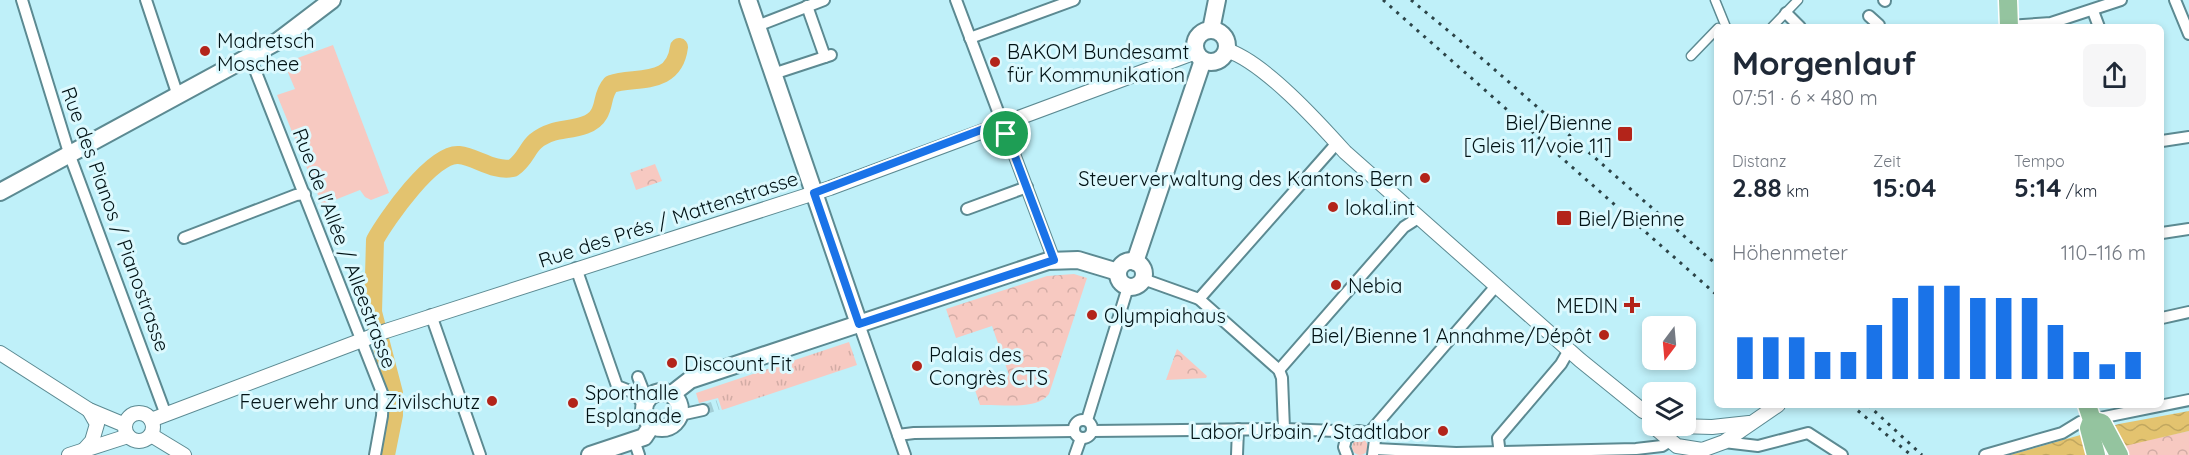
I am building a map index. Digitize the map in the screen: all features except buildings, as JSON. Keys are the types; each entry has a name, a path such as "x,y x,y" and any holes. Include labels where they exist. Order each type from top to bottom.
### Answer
{"main road":[{"path":"0,190 70,156 250,57 298,28 332,0"},
{"path":"748,0 859,324"},
{"path":"1211,30 1217,0"},
{"path":"2008,0 2008,24"},
{"path":"1200,56 1217,60 1226,50 1223,37 1211,30"},
{"path":"1135,262 1200,56 1198,37 1211,30"},
{"path":"672,394 679,404 680,416 676,422 665,428 652,425 645,416 645,403 655,393 672,394 690,380 859,324 1054,260 1078,260 1118,272"},
{"path":"1126,262 1135,262 1142,267 1143,279 1136,286 1128,287 1120,281 1118,272 1126,262"},
{"path":"2093,420 2096,455"},
{"path":"2093,420 2119,455"},
{"path":"590,455 637,448 652,425"}],"street":[{"name":"Rue des Pianos / Pianostrasse","path":"22,0 70,156 166,415"},
{"path":"146,0 178,96"},
{"path":"757,26 824,0"},
{"path":"956,0 1054,260"},
{"path":"970,38 1074,0"},
{"path":"1715,0 1721,24"},
{"path":"1775,24 1798,0"},
{"path":"2040,24 2093,11 2121,0"},
{"path":"2175,0 2189,34"},
{"path":"773,74 828,56 807,6"},
{"path":"2093,11 2098,24"},
{"path":"1786,13 1797,24"},
{"path":"1869,16 1877,24"},
{"path":"1691,56 1714,33"},
{"path":"1226,50 1251,62 1418,218 1569,350 1642,408"},
{"name":"Rue des Prés / Mattenstrasse","path":"151,428 166,415 374,335 814,193 1002,122 1200,56"},
{"name":"Rue de l'Allée / Alleestrasse","path":"250,57 305,194 374,335 383,395 375,455"},
{"path":"2164,141 2189,136"},
{"path":"1199,299 1337,143"},
{"path":"967,209 1027,187"},
{"path":"184,238 296,195 305,194"},
{"path":"1279,370 1404,227 1418,218"},
{"path":"2164,233 2189,229"},
{"path":"576,268 617,386 635,393 645,403"},
{"path":"1143,279 1199,299 1279,370 1283,386 1281,432"},
{"path":"1369,433 1496,286"},
{"path":"1087,420 1128,287"},
{"path":"2164,318 2189,312"},
{"path":"431,315 480,455"},
{"path":"859,324 905,455"},
{"path":"1500,454 1498,438 1561,364 1569,350"},
{"path":"0,352 89,410 142,441 151,428"},
{"path":"638,377 645,403"},
{"path":"2164,405 2189,400"},
{"path":"1664,436 1683,448 1702,450 1724,442 1773,408"},
{"path":"1987,455 2061,433 2075,424 2151,408"},
{"path":"84,450 92,441 97,424 89,410"},
{"path":"680,416 703,410"},
{"path":"126,431 128,417 136,413 145,414 151,428 184,455"},
{"path":"898,435 914,433 1078,434 1089,436 1092,431 1091,423 1087,420"},
{"path":"1075,455 1078,434 1076,422 1087,420"},
{"path":"1696,427 1749,423"},
{"path":"1712,427 1731,455"},
{"path":"1092,431 1238,429 1281,432 1336,431 1348,436"},
{"path":"1238,429 1238,455"},
{"path":"69,455 126,431"},
{"path":"1347,455 1345,443 1348,436 1358,431 1369,433 1375,440 1374,452 1456,454 1636,449 1662,446 1673,436"},
{"path":"1724,442 1758,446 1808,433 1842,455"}],"green space":[{"path":"333,45 389,193 371,200 365,197 360,190 322,205 277,95 295,89 284,63"},
{"path":"655,164 662,181 636,190 630,173"},
{"path":"1074,274 1087,278 1049,394 1036,403 1027,405 980,405 974,387 986,385 1009,375 992,326 956,338 946,309 1047,276"},
{"path":"849,342 857,365 722,410 718,398 699,403 696,393"},
{"path":"1177,349 1207,376 1206,378 1166,380"},
{"path":"2189,431 2189,455 2129,455 2124,445"},
{"path":"1360,439 1368,447 1360,455 1352,447"}],"water":[{"path":"2189,411 2189,431 2086,455 2010,455 2119,424"}],"waterway":[{"path":"386,455 394,415 394,393 373,312 375,240 389,218 411,189 436,164 448,157 459,155 499,168 513,168 537,140 553,132 578,127 595,119 611,84 652,78 670,69 676,60 679,47"}],"tunnel":[{"path":"703,410 718,405"}],"railway":[{"path":"1383,0 1714,292"},
{"path":"1411,0 1486,62 1714,262"},
{"path":"1855,408 1911,455"},
{"path":"1871,408 1922,455"}],"place":[{"name":"Madretsch Moschee","path":"205,51"},
{"name":"BAKOM Bundesamt für Kommunikation","path":"995,62"},
{"name":"Biel/Bienne [Gleis 11/voie 11]","path":"1625,134"},
{"name":"Steuerverwaltung des Kantons Bern","path":"1425,178"},
{"name":"lokal.int","path":"1333,207"},
{"name":"Biel/Bienne","path":"1564,218"},
{"name":"Nebia","path":"1336,285"},
{"name":"MEDIN","path":"1632,305"},
{"name":"Olympiahaus","path":"1092,315"},
{"name":"Biel/Bienne 1 Annahme/Dépôt","path":"1604,335"},
{"name":"Discount Fit","path":"672,363"},
{"name":"Palais des Congrès CTS","path":"917,366"},
{"name":"Feuerwehr und Zivilschutz","path":"492,401"},
{"name":"Sporthalle Esplanade","path":"573,403"},
{"name":"Labor Urbain / Stadtlabor","path":"1443,431"}],"route":[{"path":"1002,122 1006,134 1054,260 859,324 814,193 1002,122"}]}
